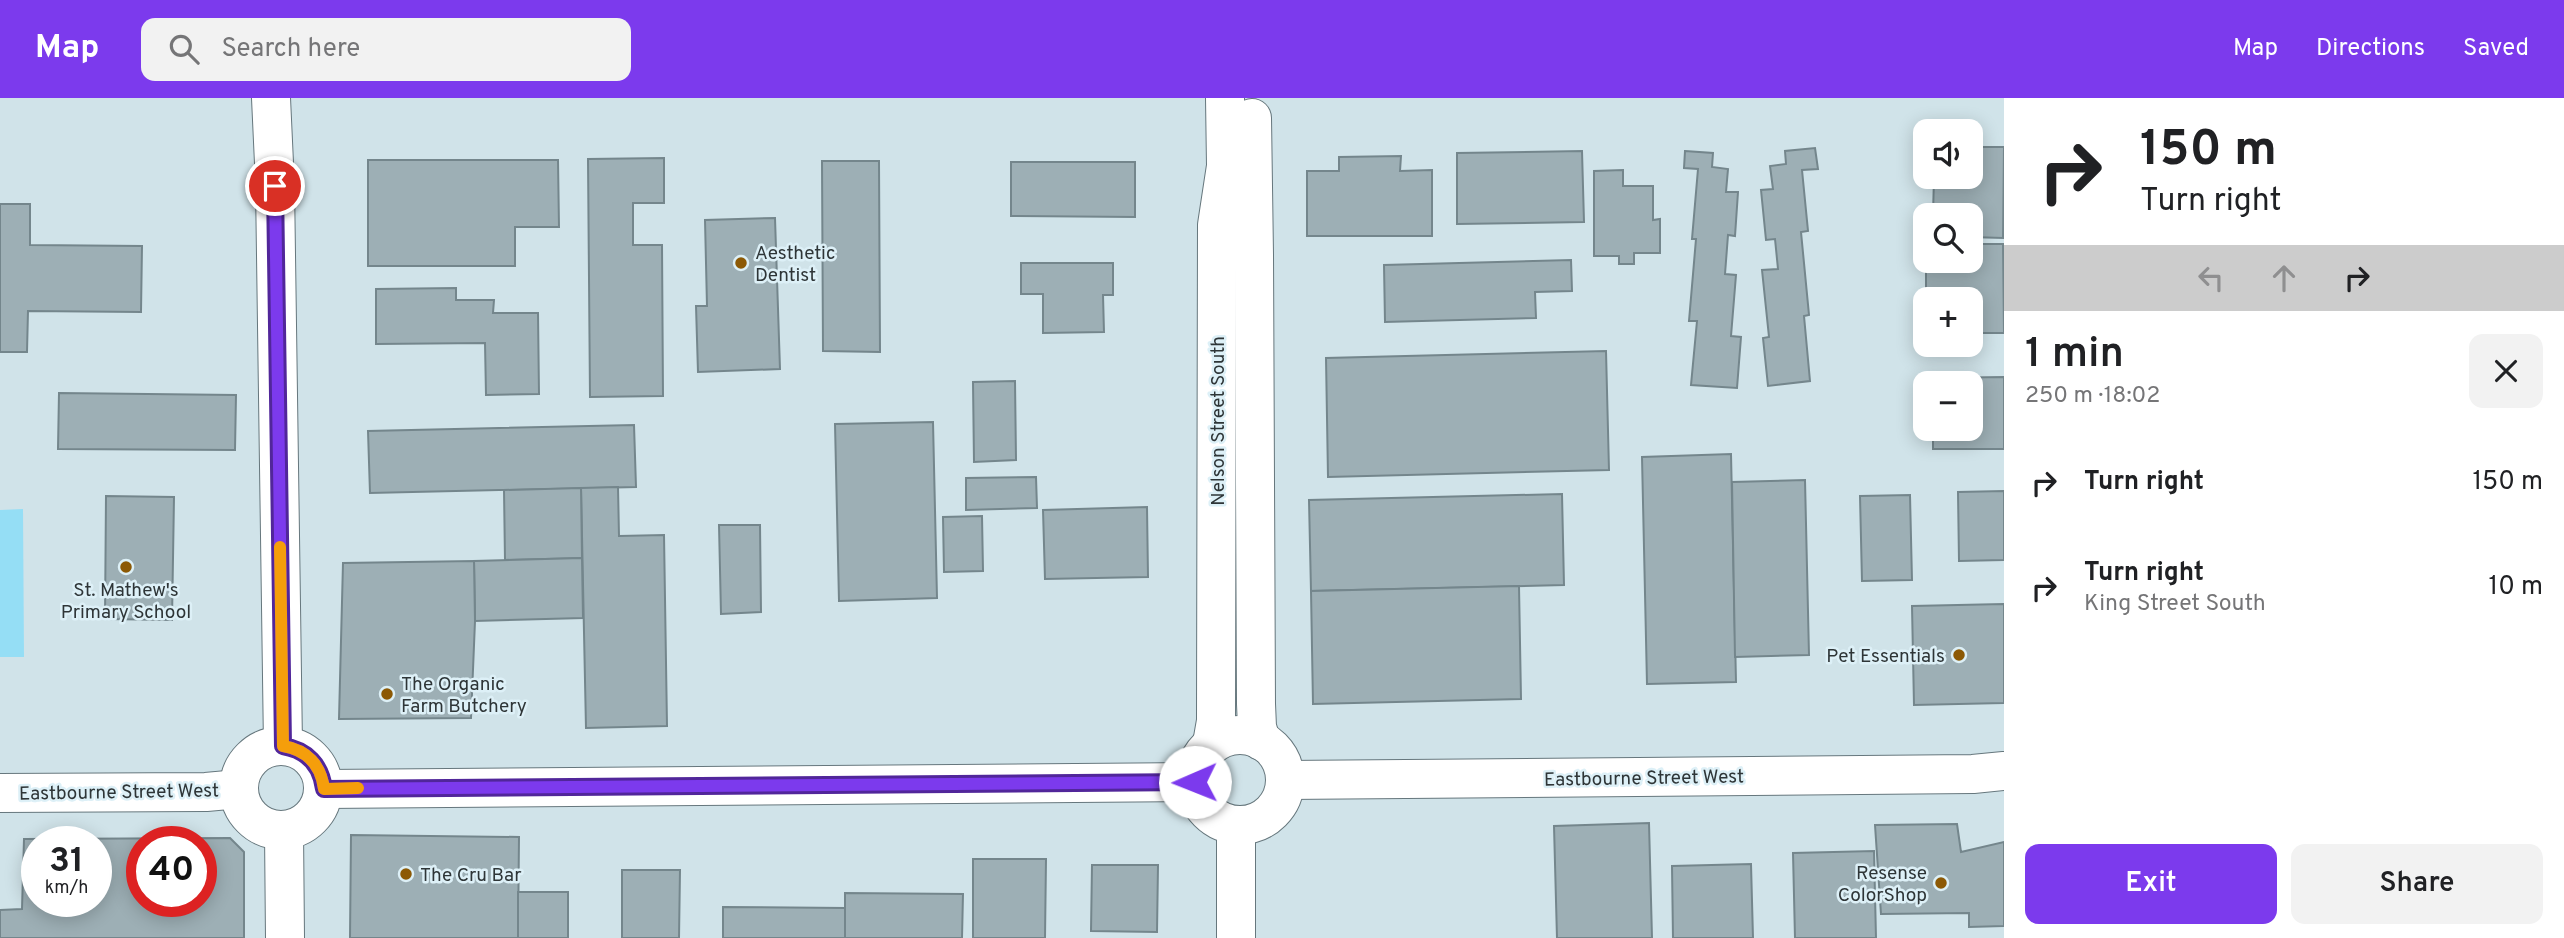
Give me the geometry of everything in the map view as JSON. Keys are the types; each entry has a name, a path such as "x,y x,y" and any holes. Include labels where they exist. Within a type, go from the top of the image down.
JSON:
{"street":[{"path":"271,98 275,186 283,746"},
{"name":"Nelson Street South","path":"1212,744 1216,705 1217,225 1226,166 1226,98"},
{"name":"Nelson Street South","path":"1251,98 1255,269 1256,704 1261,741"},
{"path":"1240,735 1261,741 1276,753 1283,766 1285,780 1282,795 1275,808 1251,824 1236,825 1223,822 1203,806 1195,782 1196,768 1212,744 1240,735"},
{"path":"283,746 294,748 312,759 323,778 324,789 322,799 312,817 304,824 284,831 271,830 248,815 241,802 239,789 244,767 252,758 260,751 283,746"},
{"name":"Eastbourne Street West","path":"1285,780 1973,774 2004,771"},
{"path":"324,789 1195,782"},
{"name":"Eastbourne Street West","path":"0,793 206,792 239,789"},
{"path":"1236,825 1236,938"},
{"path":"284,831 285,938"}],"shaded area":[{"path":"23,509 24,657 0,657 0,510"}],"building":[{"path":"1983,147 2004,147 2003,238 1983,237 1983,203 1933,203 1934,189 1983,189"},
{"path":"1815,148 1818,169 1802,170 1808,231 1801,232 1809,315 1804,316 1810,381 1768,386 1763,338 1769,337 1762,270 1778,269 1775,239 1766,240 1761,190 1773,189 1770,166 1786,164 1785,151"},
{"path":"1582,151 1584,222 1457,224 1457,153"},
{"path":"1685,151 1713,153 1712,167 1728,169 1726,192 1738,192 1735,236 1728,235 1725,274 1736,275 1731,336 1741,337 1737,388 1691,385 1697,321 1689,321 1696,239 1692,239 1698,169 1684,168"},
{"path":"1401,156 1400,171 1432,170 1432,236 1307,236 1307,171 1339,171 1339,157"},
{"path":"664,158 664,203 633,203 633,245 662,245 663,396 590,397 588,159"},
{"path":"368,160 558,160 559,227 515,227 515,266 368,266"},
{"path":"822,161 879,161 880,352 823,351"},
{"path":"1011,162 1135,162 1135,217 1011,216"},
{"path":"1623,170 1623,186 1653,186 1653,220 1660,219 1660,253 1634,253 1634,264 1619,264 1619,256 1594,256 1594,171"},
{"path":"0,204 30,204 30,245 142,246 141,312 28,311 27,352 0,352"},
{"name":"Aesthetic Dentist","path":"775,218 780,369 698,372 696,306 707,306 705,220"},
{"path":"1983,244 2003,244 2004,333 1983,333 1983,287 1926,287 1926,273 1983,273"},
{"path":"1571,260 1572,291 1535,292 1536,318 1385,322 1384,265"},
{"path":"1021,263 1113,263 1113,295 1103,295 1104,332 1043,333 1043,294 1021,294"},
{"path":"456,288 456,300 494,300 493,313 538,313 539,394 486,395 485,343 376,344 376,289"},
{"path":"1606,351 1609,470 1328,477 1326,358"},
{"path":"1983,377 2004,377 2004,449 1933,449 1933,441 1983,441"},
{"path":"1015,381 1016,460 974,462 973,382"},
{"path":"59,393 236,395 235,450 58,449"},
{"path":"933,422 937,598 839,601 835,424"},
{"path":"634,425 636,487 370,493 368,431"},
{"path":"1731,454 1736,682 1647,684 1642,457"},
{"path":"1036,477 1037,508 966,510 966,478"},
{"path":"1805,480 1809,655 1735,657 1732,482"},
{"path":"618,487 619,536 664,535 667,726 586,728 581,488"},
{"path":"581,488 582,558 505,560 504,490"},
{"path":"2004,491 2004,560 1959,561 1958,492"},
{"path":"1562,494 1564,585 1311,591 1309,500"},
{"path":"1910,495 1912,580 1862,581 1860,496"},
{"path":"106,496 174,497 172,620 105,619"},
{"path":"1147,507 1148,577 1045,579 1043,510"},
{"path":"982,516 983,571 944,572 943,517"},
{"path":"719,525 760,525 761,612 721,614"},
{"path":"582,558 583,618 475,621 474,561"},
{"path":"474,561 475,621 471,718 339,719 343,563"},
{"path":"1519,586 1521,699 1313,704 1311,591"},
{"name":"Pet Essentials","path":"2004,604 2004,703 1914,705 1912,606"},
{"path":"1649,823 1652,938 1557,938 1554,826"},
{"name":"Resense ColorShop","path":"1957,824 1961,852 2004,842 2004,926 1969,927 1969,913 1881,914 1875,825"},
{"path":"351,835 519,837 518,938 350,938"},
{"path":"217,838 230,838 244,852 244,938 0,938 0,910 21,909 21,917 112,917 112,839 126,839 126,917 217,917"},
{"path":"1874,851 1876,938 1795,938 1793,853"},
{"path":"973,859 1046,859 1045,938 973,938"},
{"path":"1751,864 1753,938 1673,938 1672,866"},
{"path":"1092,865 1158,865 1157,932 1091,931"},
{"path":"622,870 680,870 679,938 622,938"},
{"path":"518,892 568,892 568,938 518,938"},
{"path":"845,893 963,894 962,938 845,938"},
{"path":"723,907 845,908 845,938 723,938"}],"slow traffic":[{"path":"280,547 283,746 304,752 312,759 323,778 324,789 358,788"}],"place":[{"name":"Aesthetic Dentist","path":"741,263"},
{"name":"St. Mathew's Primary School","path":"126,567"},
{"name":"Pet Essentials","path":"1959,655"},
{"name":"The Organic Farm Butchery","path":"387,694"},
{"name":"The Cru Bar","path":"406,874"},
{"name":"Resense ColorShop","path":"1941,883"}],"route":[{"path":"275,186 283,746 304,752 312,759 323,778 324,789 1195,782"}]}
